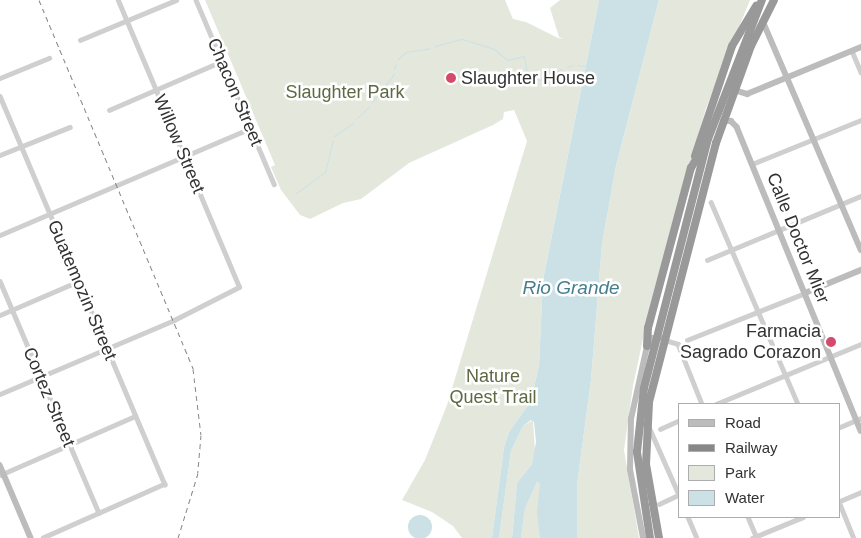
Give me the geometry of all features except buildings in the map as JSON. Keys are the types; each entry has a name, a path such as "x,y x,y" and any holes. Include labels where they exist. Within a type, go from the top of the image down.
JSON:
{"highway":[{"path":"650,538 637,452 642,401 656,337 708,139 740,50 761,0"},
{"path":"647,346 648,328 691,168 732,46 761,0"},
{"path":"659,538 646,464 647,422 665,340 723,121 763,21 774,0"},
{"path":"691,168 708,139"}],"street":[{"name":"Willow Street","path":"107,348 239,287 118,0"},
{"path":"80,40 176,0"},
{"name":"Chacon Street","path":"196,0 274,184"},
{"path":"763,21 861,250"},
{"path":"734,90 747,94 861,47"},
{"path":"852,51 861,72"},
{"path":"0,78 49,58"},
{"path":"109,110 222,61"},
{"name":"Guatemozin Street","path":"0,96 164,484 99,513"},
{"path":"752,164 861,120"},
{"name":"Calle Doctor Mier","path":"723,121 734,123 831,357 859,419 861,431"},
{"path":"0,155 70,127"},
{"path":"0,235 251,128"},
{"path":"707,260 861,196"},
{"path":"711,202 733,249 798,403"},
{"path":"687,340 861,270"},
{"name":"Cortez Street","path":"0,281 99,513"},
{"path":"0,315 78,281"},
{"path":"643,538 632,489 630,431 647,346 656,337 678,344 702,403"},
{"path":"718,403 861,344"},
{"path":"0,394 107,348"},
{"path":"2,474 136,416"},
{"path":"841,427 859,419"},
{"path":"660,429 678,421"},
{"path":"647,422 678,493"},
{"path":"0,464 2,474 32,538"},
{"path":"841,502 861,492"},
{"path":"659,504 678,495"},
{"path":"841,506 854,538"},
{"path":"42,538 99,513"},
{"path":"688,518 697,538"},
{"path":"748,518 755,537 800,518"}],"green space":[{"name":"Slaughter Park","path":"205,0 505,0 513,19 526,22 563,39 559,37 550,8 560,0 599,0 543,280 539,365 531,401 509,432 504,447 492,538 462,538 453,526 432,512 402,500 425,460 447,405 527,141 514,110 504,112 503,119 493,125 409,163 361,199 343,203 310,219 300,215 281,190 271,167 275,165"},
{"path":"659,0 750,0 706,108 651,301 633,386 624,450 639,538 577,538 577,485 591,380 602,244 616,166"},
{"path":"533,420 535,451 532,464 517,483 512,538 499,538 511,451 523,426"},
{"path":"537,482 540,484 540,538 521,538 525,509"}],"water":[{"name":"Rio Grande","path":"599,0 659,0 616,166 602,244 591,380 577,485 577,538 540,538 537,512 540,484 537,482 525,509 521,538 512,538 517,483 532,464 536,442 534,422 531,420 523,426 511,451 499,538 492,538 504,447 509,432 531,401 539,365 543,280"},
{"path":"420,515 429,518 432,527 429,536 420,539 411,536 408,527 411,518"}],"waterway":[{"path":"435,46 462,39 494,49 507,60 524,56 527,73 533,79 546,80 561,69"},
{"path":"398,59 406,52 430,48"},
{"path":"394,69 396,64"},
{"path":"567,67 573,65"},
{"path":"577,65 585,66"},
{"path":"372,102 394,74"},
{"path":"356,119 369,107"},
{"path":"334,136 353,123"},
{"path":"296,193 325,172 333,140"}],"railway":[{"path":"39,0 193,369 201,435 198,473 178,538"}],"place":[{"name":"Slaughter House","path":"451,78"},
{"name":"Farmacia Sagrado Corazon","path":"831,342"}],"park label":[{"name":"Nature Quest Trail","path":"493,387"}]}
